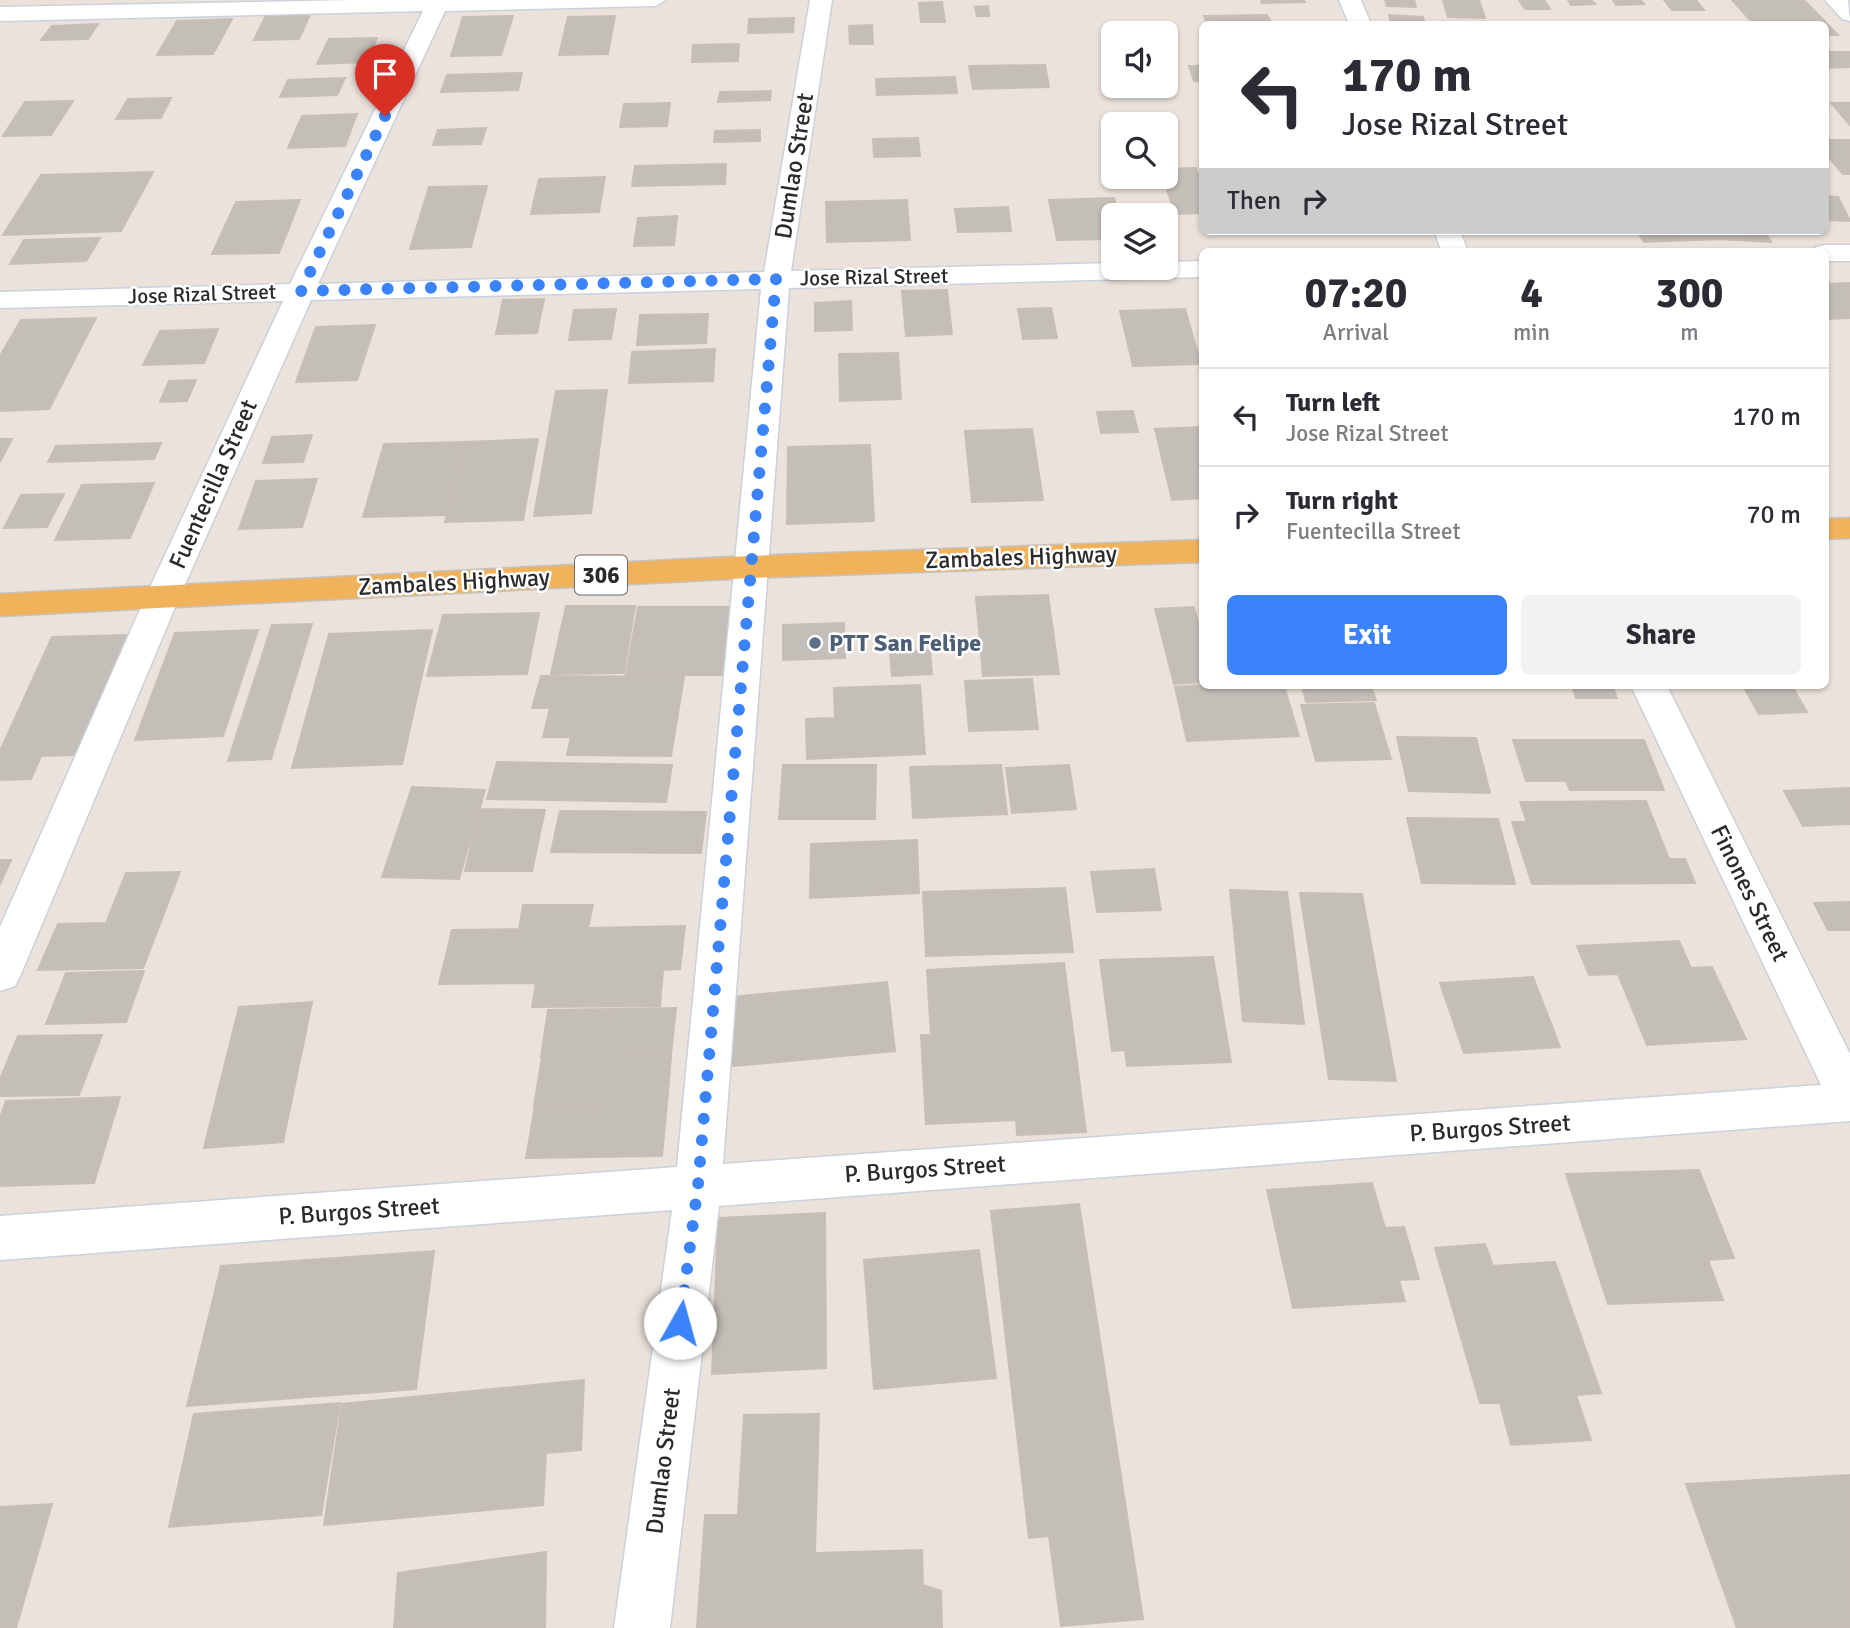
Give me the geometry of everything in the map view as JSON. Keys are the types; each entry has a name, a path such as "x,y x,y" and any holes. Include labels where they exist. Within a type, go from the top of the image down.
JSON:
{"main road":[{"path":"1829,529 1850,528"},
{"name":"Zambales Highway","path":"0,605 750,567 1199,551"}],"street":[{"path":"0,14 655,0"},
{"name":"Dumlao Street","path":"642,1628 698,1185 776,279 821,0"},
{"path":"1350,0 1359,21"},
{"path":"1836,0 1850,14"},
{"name":"Fuentecilla Street","path":"0,974 162,598 301,291 437,3"},
{"path":"1829,253 1850,253"},
{"name":"Jose Rizal Street","path":"0,300 1199,269"},
{"name":"Finones Street","path":"1650,689 1850,1101"},
{"name":"P. Burgos Street","path":"0,1238 1850,1101"}],"building":[{"path":"1261,0 1304,0 1305,2 1262,3"},
{"path":"1385,0 1414,0 1416,7 1387,6"},
{"path":"1443,0 1479,0 1485,18 1448,17"},
{"path":"1519,0 1544,0 1550,9 1525,9"},
{"path":"1568,0 1591,0 1595,4 1571,5"},
{"path":"1613,0 1640,0 1644,4 1616,5"},
{"path":"1664,0 1696,0 1704,10 1672,10"},
{"path":"1732,0 1804,0 1824,21 1751,21"},
{"path":"942,2 945,22 921,22 919,3"},
{"path":"988,6 989,16 977,16 975,7"},
{"path":"311,12 299,39 254,40 267,13"},
{"path":"1267,15 1270,21 1206,21 1204,16"},
{"path":"1389,15 1423,17 1424,21 1390,21"},
{"path":"513,16 501,55 451,56 463,17"},
{"path":"615,16 608,54 559,55 568,17"},
{"path":"794,18 793,32 748,33 749,19"},
{"path":"232,19 213,54 157,55 177,21"},
{"path":"98,24 88,39 41,40 52,26"},
{"path":"872,25 873,44 850,44 849,26"},
{"path":"1829,26 1838,35 1829,35"},
{"path":"377,38 367,62 317,64 329,39"},
{"path":"739,44 738,61 692,62 693,45"},
{"path":"1829,52 1850,52 1850,67 1829,68"},
{"path":"1045,65 1049,87 973,89 969,66"},
{"path":"1189,66 1199,66 1199,81 1194,81"},
{"path":"522,73 518,90 441,92 447,75"},
{"path":"955,77 957,93 877,95 876,79"},
{"path":"345,78 337,95 280,97 288,80"},
{"path":"771,91 770,100 718,102 720,92"},
{"path":"171,98 161,118 116,119 128,99"},
{"path":"73,101 51,135 3,136 25,102"},
{"path":"670,103 667,126 620,127 624,104"},
{"path":"1831,103 1850,103 1850,125"},
{"path":"357,114 345,146 288,148 302,116"},
{"path":"486,128 481,144 433,145 438,130"},
{"path":"760,130 760,141 714,142 715,131"},
{"path":"918,138 920,156 874,157 873,139"},
{"path":"1829,140 1850,140 1850,174 1843,174 1829,158"},
{"path":"726,164 725,184 632,186 635,166"},
{"path":"1196,168 1199,177 1199,213 1178,214 1178,203 1171,203 1167,189 1178,189 1178,169"},
{"path":"153,172 121,231 3,235 41,175"},
{"path":"605,177 599,212 531,214 539,179"},
{"path":"487,186 471,247 410,249 429,187"},
{"path":"1829,196 1838,197 1850,221 1829,220"},
{"path":"1114,198 1115,203 1101,203 1101,239 1057,240 1049,200"},
{"path":"300,200 279,253 212,254 236,202"},
{"path":"907,200 910,240 827,242 826,202"},
{"path":"1008,207 1011,231 958,232 955,209"},
{"path":"677,216 674,245 634,246 638,218"},
{"path":"1640,235 1715,235 1718,239 1644,242"},
{"path":"1716,235 1767,235 1771,242 1718,239"},
{"path":"100,238 86,261 10,264 24,240"},
{"path":"1850,283 1850,318 1829,319 1829,284"},
{"path":"947,290 952,334 906,336 902,291"},
{"path":"544,299 537,333 496,334 503,300"},
{"path":"851,301 852,330 815,331 815,303"},
{"path":"1051,308 1057,338 1023,339 1018,309"},
{"path":"616,309 611,339 569,340 574,310"},
{"path":"1185,309 1199,364 1133,366 1120,311"},
{"path":"708,314 706,343 637,345 640,315"},
{"path":"96,318 49,409 0,411 0,356 21,320"},
{"path":"375,325 357,380 296,382 316,327"},
{"path":"218,329 204,363 143,365 160,331"},
{"path":"715,349 713,381 629,383 632,352"},
{"path":"898,353 901,399 840,401 839,354"},
{"path":"196,380 187,401 160,402 169,381"},
{"path":"607,390 591,513 534,516 556,391"},
{"path":"1133,411 1138,432 1101,433 1097,412"},
{"path":"1199,427 1199,498 1172,500 1155,429"},
{"path":"1032,429 1043,500 972,502 965,431"},
{"path":"312,435 303,462 263,463 272,437"},
{"path":"0,439 12,439 0,462"},
{"path":"538,439 523,520 445,522 464,442"},
{"path":"464,442 447,515 363,517 384,444"},
{"path":"161,443 154,459 48,462 56,446"},
{"path":"870,445 874,521 787,524 788,447"},
{"path":"317,479 302,527 239,529 256,481"},
{"path":"154,483 130,538 55,540 82,485"},
{"path":"64,494 47,527 4,528 21,495"},
{"path":"1048,595 1059,674 983,676 976,597"},
{"path":"566,606 635,606 624,673 551,674"},
{"path":"638,607 732,607 722,675 626,675"},
{"path":"1194,607 1199,626 1199,682 1174,684 1155,609"},
{"path":"539,613 527,674 427,676 443,615"},
{"path":"844,623 845,658 783,660 783,625"},
{"path":"312,624 271,759 228,761 272,625"},
{"path":"258,630 223,736 135,740 175,633"},
{"path":"432,630 402,764 292,768 329,634"},
{"path":"126,635 76,755 41,756 31,779 0,780 0,751 52,637"},
{"path":"930,650 932,674 892,676 890,652"},
{"path":"541,676 684,677 671,756 567,755 571,737 543,737 550,708 532,708"},
{"path":"1032,679 1038,729 969,731 965,681"},
{"path":"920,685 925,754 807,759 806,719 835,718 834,688"},
{"path":"1199,685 1199,689 1285,689 1299,736 1187,741 1175,687"},
{"path":"1303,689 1372,689 1376,700 1306,702"},
{"path":"1573,689 1613,689 1617,698 1576,698"},
{"path":"1745,689 1794,689 1807,712 1759,714"},
{"path":"1374,703 1391,759 1316,761 1301,705"},
{"path":"1397,737 1476,738 1490,793 1409,791"},
{"path":"1513,740 1644,740 1664,790 1570,790 1566,781 1526,781"},
{"path":"497,762 672,765 666,802 487,799"},
{"path":"783,765 876,765 875,819 779,819"},
{"path":"1001,765 1007,814 913,818 910,767"},
{"path":"1069,765 1076,809 1012,813 1006,768"},
{"path":"412,787 485,790 459,879 382,877"},
{"path":"1850,788 1850,824 1803,826 1784,791"},
{"path":"1646,801 1669,859 1685,859 1695,883 1532,884 1512,822 1527,822 1520,802"},
{"path":"480,809 545,810 532,871 465,871"},
{"path":"560,811 706,812 701,853 551,852"},
{"path":"1407,818 1498,819 1515,884 1422,883"},
{"path":"917,840 919,893 810,898 811,844"},
{"path":"0,860 11,860 0,884"},
{"path":"1154,869 1161,910 1097,912 1091,872"},
{"path":"180,872 143,968 38,970 58,924 106,923 126,873"},
{"path":"1065,888 1073,952 926,956 923,892"},
{"path":"1230,890 1287,892 1304,1024 1243,1021"},
{"path":"1300,893 1362,894 1396,1081 1329,1079"},
{"path":"1850,902 1850,930 1828,930 1814,903"},
{"path":"523,905 593,905 588,928 685,926 680,969 663,970 660,1006 532,1007 536,983 439,984 452,930 519,929"},
{"path":"1679,941 1691,968 1712,967 1746,1039 1647,1045 1618,974 1589,975 1577,946"},
{"path":"1213,957 1231,1062 1127,1066 1125,1050 1112,1051 1100,960"},
{"path":"1064,963 1086,1132 1017,1135 1016,1120 926,1124 921,1035 931,1035 927,970"},
{"path":"144,971 126,1022 46,1024 66,973"},
{"path":"1533,977 1560,1047 1464,1053 1440,983"},
{"path":"887,982 895,1051 723,1067 721,998"},
{"path":"312,1002 283,1142 204,1148 239,1007"},
{"path":"676,1008 671,1054 541,1057 548,1010"},
{"path":"102,1035 79,1095 0,1096 0,1079 18,1036"},
{"path":"671,1056 667,1104 534,1106 542,1057"},
{"path":"120,1097 94,1183 0,1186 0,1118 6,1101"},
{"path":"667,1104 662,1156 526,1158 535,1106"},
{"path":"1699,1170 1734,1258 1708,1260 1723,1300 1608,1304 1566,1174"},
{"path":"1372,1183 1385,1228 1404,1227 1419,1279 1399,1280 1405,1301 1293,1308 1267,1190"},
{"path":"1079,1204 1143,1619 1061,1626 1049,1536 1029,1538 991,1211"},
{"path":"825,1213 826,1368 712,1374 718,1218"},
{"path":"1485,1244 1493,1266 1555,1262 1601,1393 1576,1395 1591,1440 1511,1445 1500,1403 1480,1403 1435,1248"},
{"path":"979,1250 996,1378 874,1389 864,1260"},
{"path":"434,1251 416,1389 187,1406 221,1266"},
{"path":"584,1380 581,1450 546,1453 543,1505 324,1525 342,1404"},
{"path":"340,1403 321,1515 169,1527 194,1414"},
{"path":"819,1414 815,1553 922,1550 923,1585 941,1591 942,1628 697,1628 705,1515 738,1515 744,1415"},
{"path":"1850,1475 1850,1628 1737,1628 1686,1484"},
{"path":"52,1504 16,1628 0,1628 0,1507"},
{"path":"546,1552 545,1628 394,1628 398,1573"}],"place":[{"name":"PTT San Felipe","path":"815,643"}],"route":[{"path":"385,116 301,291 776,279 698,1185 680,1323"}]}
